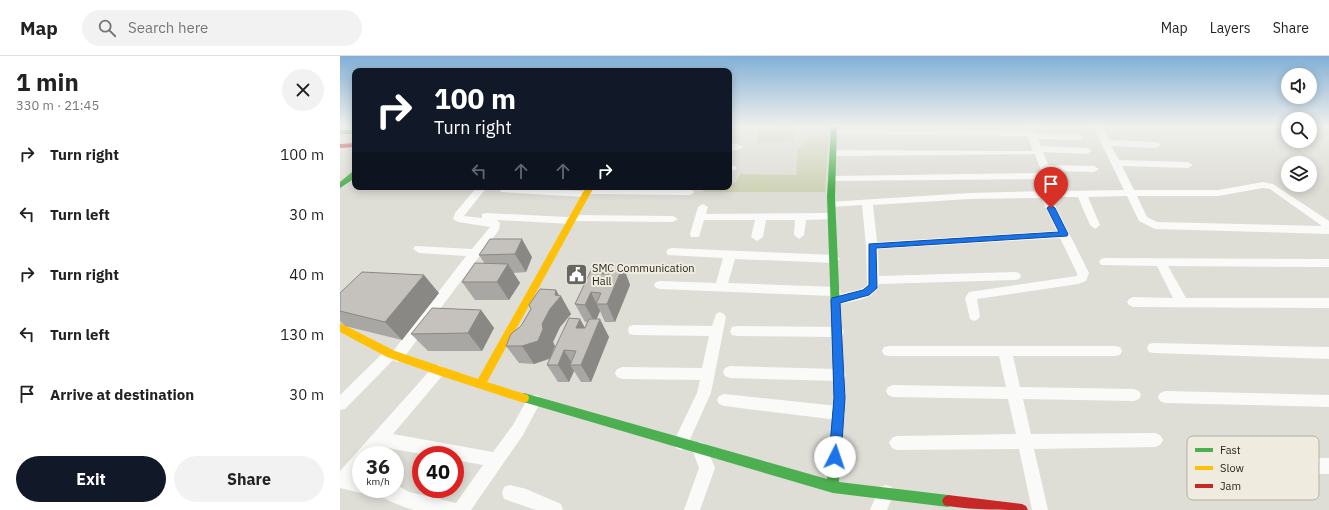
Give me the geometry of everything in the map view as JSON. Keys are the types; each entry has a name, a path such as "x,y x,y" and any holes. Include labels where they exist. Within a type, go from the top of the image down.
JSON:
{"street":[{"path":"833,487 839,375 832,216 834,147"},
{"path":"834,153 886,147"},
{"path":"981,147 1034,151 1087,151"},
{"path":"974,316 971,298 976,294 1078,280 1082,278 1083,273 1064,234 1050,194 1047,172 1033,147"},
{"path":"1108,147 1143,219 1155,225 1329,230"},
{"path":"1116,163 1188,165"},
{"path":"832,179 1047,172 1094,169"},
{"path":"340,186 352,176"},
{"path":"832,204 970,196 1082,193 1218,193 1263,185 1268,186 1329,226"},
{"path":"340,404 394,355 448,289 495,227 495,223 462,220 458,217 480,190"},
{"path":"505,190 690,192"},
{"path":"481,383 588,191"},
{"path":"1082,193 1095,225"},
{"path":"660,285 721,287 835,296 866,293 873,286 872,246 867,202"},
{"path":"695,234 702,212 761,217 832,216"},
{"path":"484,216 571,220 673,219"},
{"path":"799,235 801,216"},
{"path":"757,237 761,217"},
{"path":"872,246 1064,234"},
{"path":"419,250 476,253"},
{"path":"672,252 834,259"},
{"path":"721,287 730,255"},
{"path":"1105,262 1329,263"},
{"path":"1160,262 1182,302"},
{"path":"873,280 1015,276"},
{"path":"433,288 448,289"},
{"path":"1132,302 1329,303"},
{"path":"681,443 702,398 720,317"},
{"path":"340,327 394,355 438,371 833,487 886,493 950,506 1022,510"},
{"path":"634,330 717,332"},
{"path":"737,331 837,332"},
{"path":"1154,348 1329,353"},
{"path":"889,351 1115,352"},
{"path":"1004,351 1040,510"},
{"path":"373,446 438,371"},
{"path":"730,372 839,375"},
{"path":"622,373 708,374"},
{"path":"893,391 1134,395"},
{"path":"1165,397 1329,401"},
{"path":"461,510 495,460 518,430 529,412 534,400"},
{"path":"724,400 838,413"},
{"path":"379,439 495,460"},
{"path":"898,443 1155,440"},
{"path":"692,510 707,468 700,449"},
{"path":"352,469 342,481 352,483"},
{"path":"510,493 526,497 554,510"},
{"path":"878,510 886,493"},
{"path":"403,498 453,510"}],"green space":[{"path":"800,147 828,147 825,192 703,192 704,190 732,190 732,183 735,183 741,174 796,175 798,149"}],"building":[{"path":"490,239 522,239 515,254 479,255"},
{"path":"475,263 508,264 497,282 462,282"},
{"path":"593,266 604,266 601,274 609,274 612,266 623,266 607,304 596,304 601,293 591,292 585,305 575,304"},
{"path":"362,272 424,275 385,322 340,311 340,293"},
{"path":"540,289 556,290 555,295 561,296 550,309 542,324 543,329 538,341 522,346 506,346 511,334 521,326 531,309 529,305"},
{"path":"432,308 481,310 468,333 411,334"},
{"path":"569,318 580,319 576,328 585,328 589,319 600,319 581,365 570,365 576,351 564,350 558,365 547,365"}],"traffic: fast":[{"path":"833,147 831,197 839,398 833,487"},
{"path":"340,186 352,176"},
{"path":"524,398 833,487 948,501"}],"traffic: slow":[{"path":"481,383 588,190"},
{"path":"340,327 391,354 438,371 524,398"}],"traffic: jam":[{"path":"948,501 1022,510"}],"place":[{"name":"SMC Communication Hall","path":"577,274"}],"route":[{"path":"835,457 840,398 836,300 866,293 873,286 872,246 1064,234 1051,208"}]}
